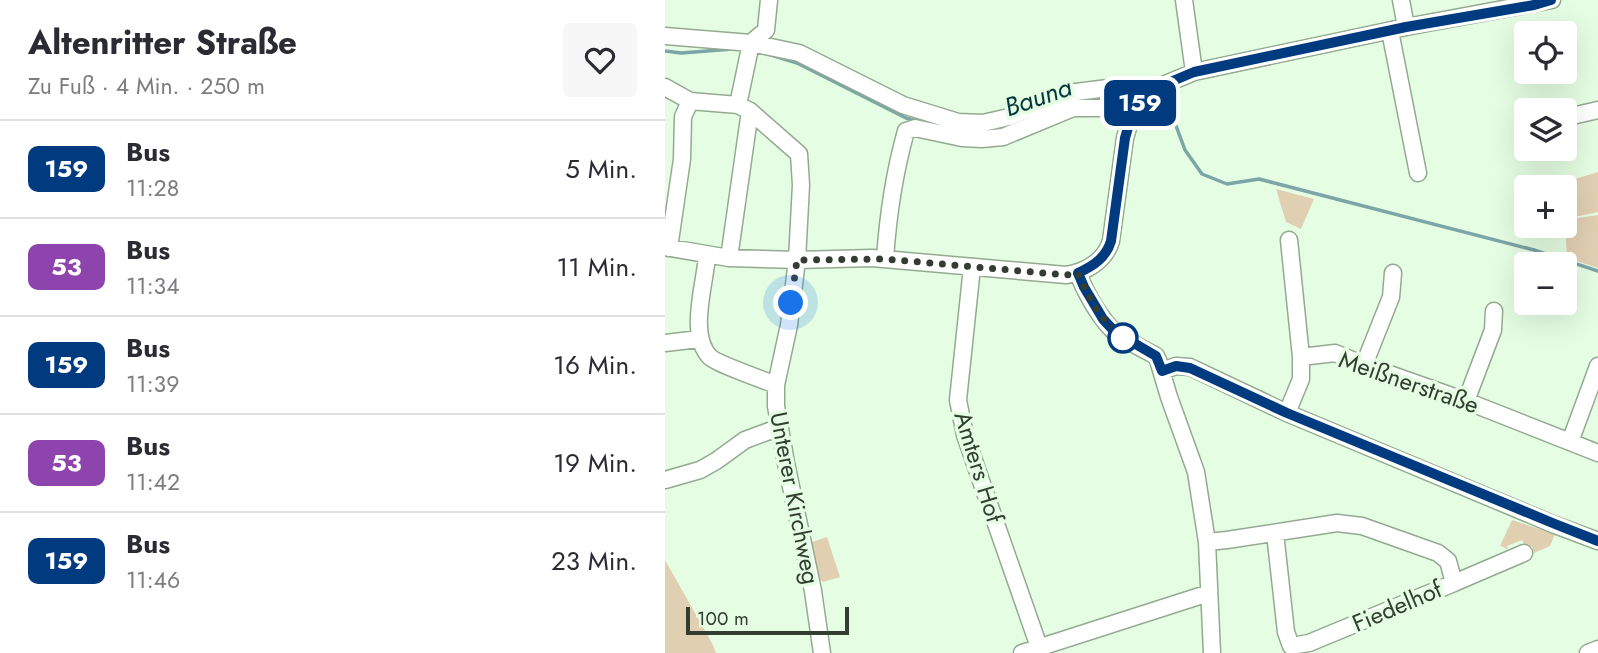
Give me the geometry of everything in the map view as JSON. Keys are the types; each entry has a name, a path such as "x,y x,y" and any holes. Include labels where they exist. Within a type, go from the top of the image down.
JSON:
{"street":[{"path":"729,258 748,59 751,43 766,30 769,0"},
{"path":"1184,0 1194,72"},
{"path":"1401,0 1406,27"},
{"path":"665,36 751,43 799,53 903,105 958,122 983,123 1009,117 1067,93 1108,89 1149,91 1194,72 1406,27 1552,0"},
{"path":"1389,31 1418,173"},
{"path":"665,87 690,101 744,108"},
{"path":"690,101 683,117 682,159 667,248 729,258 885,259 1066,275 1078,273 1100,259 1108,250 1125,138 1132,114 1149,91"},
{"name":"Unterer Kirchweg","path":"744,108 799,155 801,186 797,260 789,325 776,384 776,406 813,591 822,653"},
{"path":"885,259 888,216 906,131 915,128 962,138 982,139 1003,137 1073,108 1113,108 1132,114"},
{"path":"1577,115 1598,110"},
{"path":"1289,240 1301,357"},
{"path":"707,256 699,306 699,339 710,358 776,384"},
{"name":"Amters Hof","path":"972,267 958,400 965,435 1039,647"},
{"path":"1078,273 1103,319 1115,332 1159,363 1190,368 1287,413 1598,541"},
{"path":"1364,365 1391,297 1393,273"},
{"path":"1466,401 1493,330 1494,311"},
{"path":"665,343 699,339"},
{"name":"Meißnerstraße","path":"1287,413 1301,379 1301,357 1335,353 1598,453"},
{"path":"1159,363 1196,472 1207,541 1212,653"},
{"path":"1570,442 1598,366"},
{"path":"665,480 700,470 752,436 780,427"},
{"name":"Fiedelhof","path":"1207,541 1336,523 1362,526 1438,553 1448,561 1454,583"},
{"name":"Fiedelhof","path":"1275,533 1286,632 1291,646 1309,643 1524,553"},
{"path":"1022,653 1209,593"},
{"path":"1588,653 1598,649"}],"shaded area":[{"path":"1598,172 1598,212 1577,216 1577,178"},
{"path":"1276,189 1314,199 1301,229 1286,222"},
{"path":"1598,215 1598,268 1577,261 1577,252 1567,252 1566,238 1577,238 1577,218"},
{"path":"1512,520 1555,534 1550,546 1534,553 1532,546 1526,548 1522,540 1507,546 1508,549 1500,546"},
{"path":"827,537 840,577 823,582 814,569 809,543"},
{"path":"665,560 712,643 716,653 665,653"}],"waterway":[{"name":"Bauna","path":"665,51 681,53 733,49"},
{"name":"Bauna","path":"768,54 797,63 906,118 920,122"},
{"name":"Bauna","path":"1088,100 1121,99 1133,102"},
{"name":"Bauna","path":"1144,105 1155,108 1175,123 1185,150 1202,174 1227,184 1259,179 1534,250 1598,271"}],"bus line":[{"name":"159","path":"1551,0 1406,27 1194,72 1149,91 1132,114 1125,138 1108,250 1097,262 1078,273 1103,319 1115,332 1156,356 1162,371 1176,366 1190,368 1287,413 1598,541"}],"route":[{"path":"791,303 797,260 872,258 1066,275 1078,273 1103,319 1125,339 1123,338"}]}
